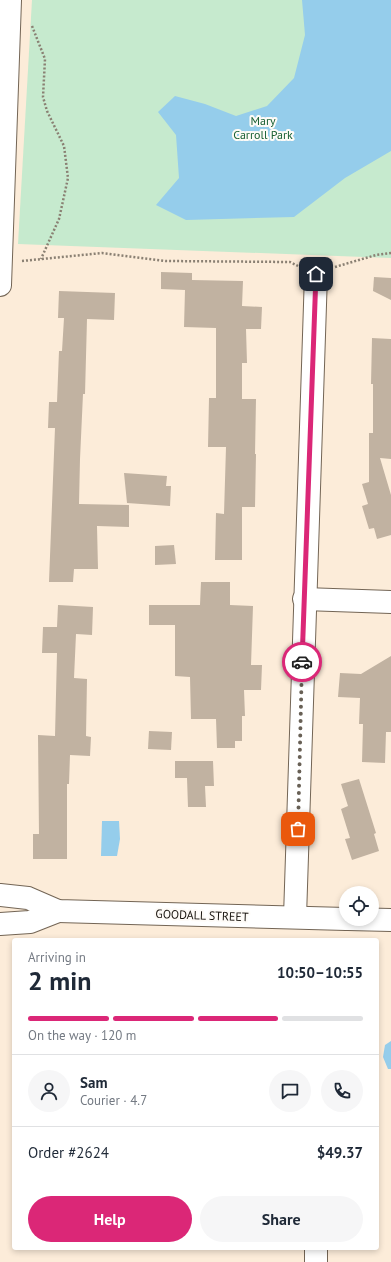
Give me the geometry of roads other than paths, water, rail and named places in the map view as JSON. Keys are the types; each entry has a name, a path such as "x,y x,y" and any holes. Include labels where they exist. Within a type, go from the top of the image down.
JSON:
{"street":[{"path":"0,285 10,0"},
{"path":"295,917 304,599 316,274"},
{"path":"304,599 391,602"},
{"name":"GOODALL STREET","path":"0,895 28,898 58,911 339,919"},
{"name":"GOODALL STREET","path":"0,924 30,922 58,911"},
{"name":"GOODALL STREET","path":"379,920 391,920"},
{"path":"316,1250 316,1262"}],"water":[{"path":"302,0 391,0 391,151 345,178 294,217 186,220 156,205 179,178 176,135 158,112 175,96 205,104 236,116 267,106 294,78 305,35"},
{"path":"102,821 119,821 120,839 117,856 101,856"},
{"path":"391,1041 391,1069 388,1069 383,1057 385,1045"}],"park label":[{"name":"Mary Carroll Park","path":"263,127"}]}
